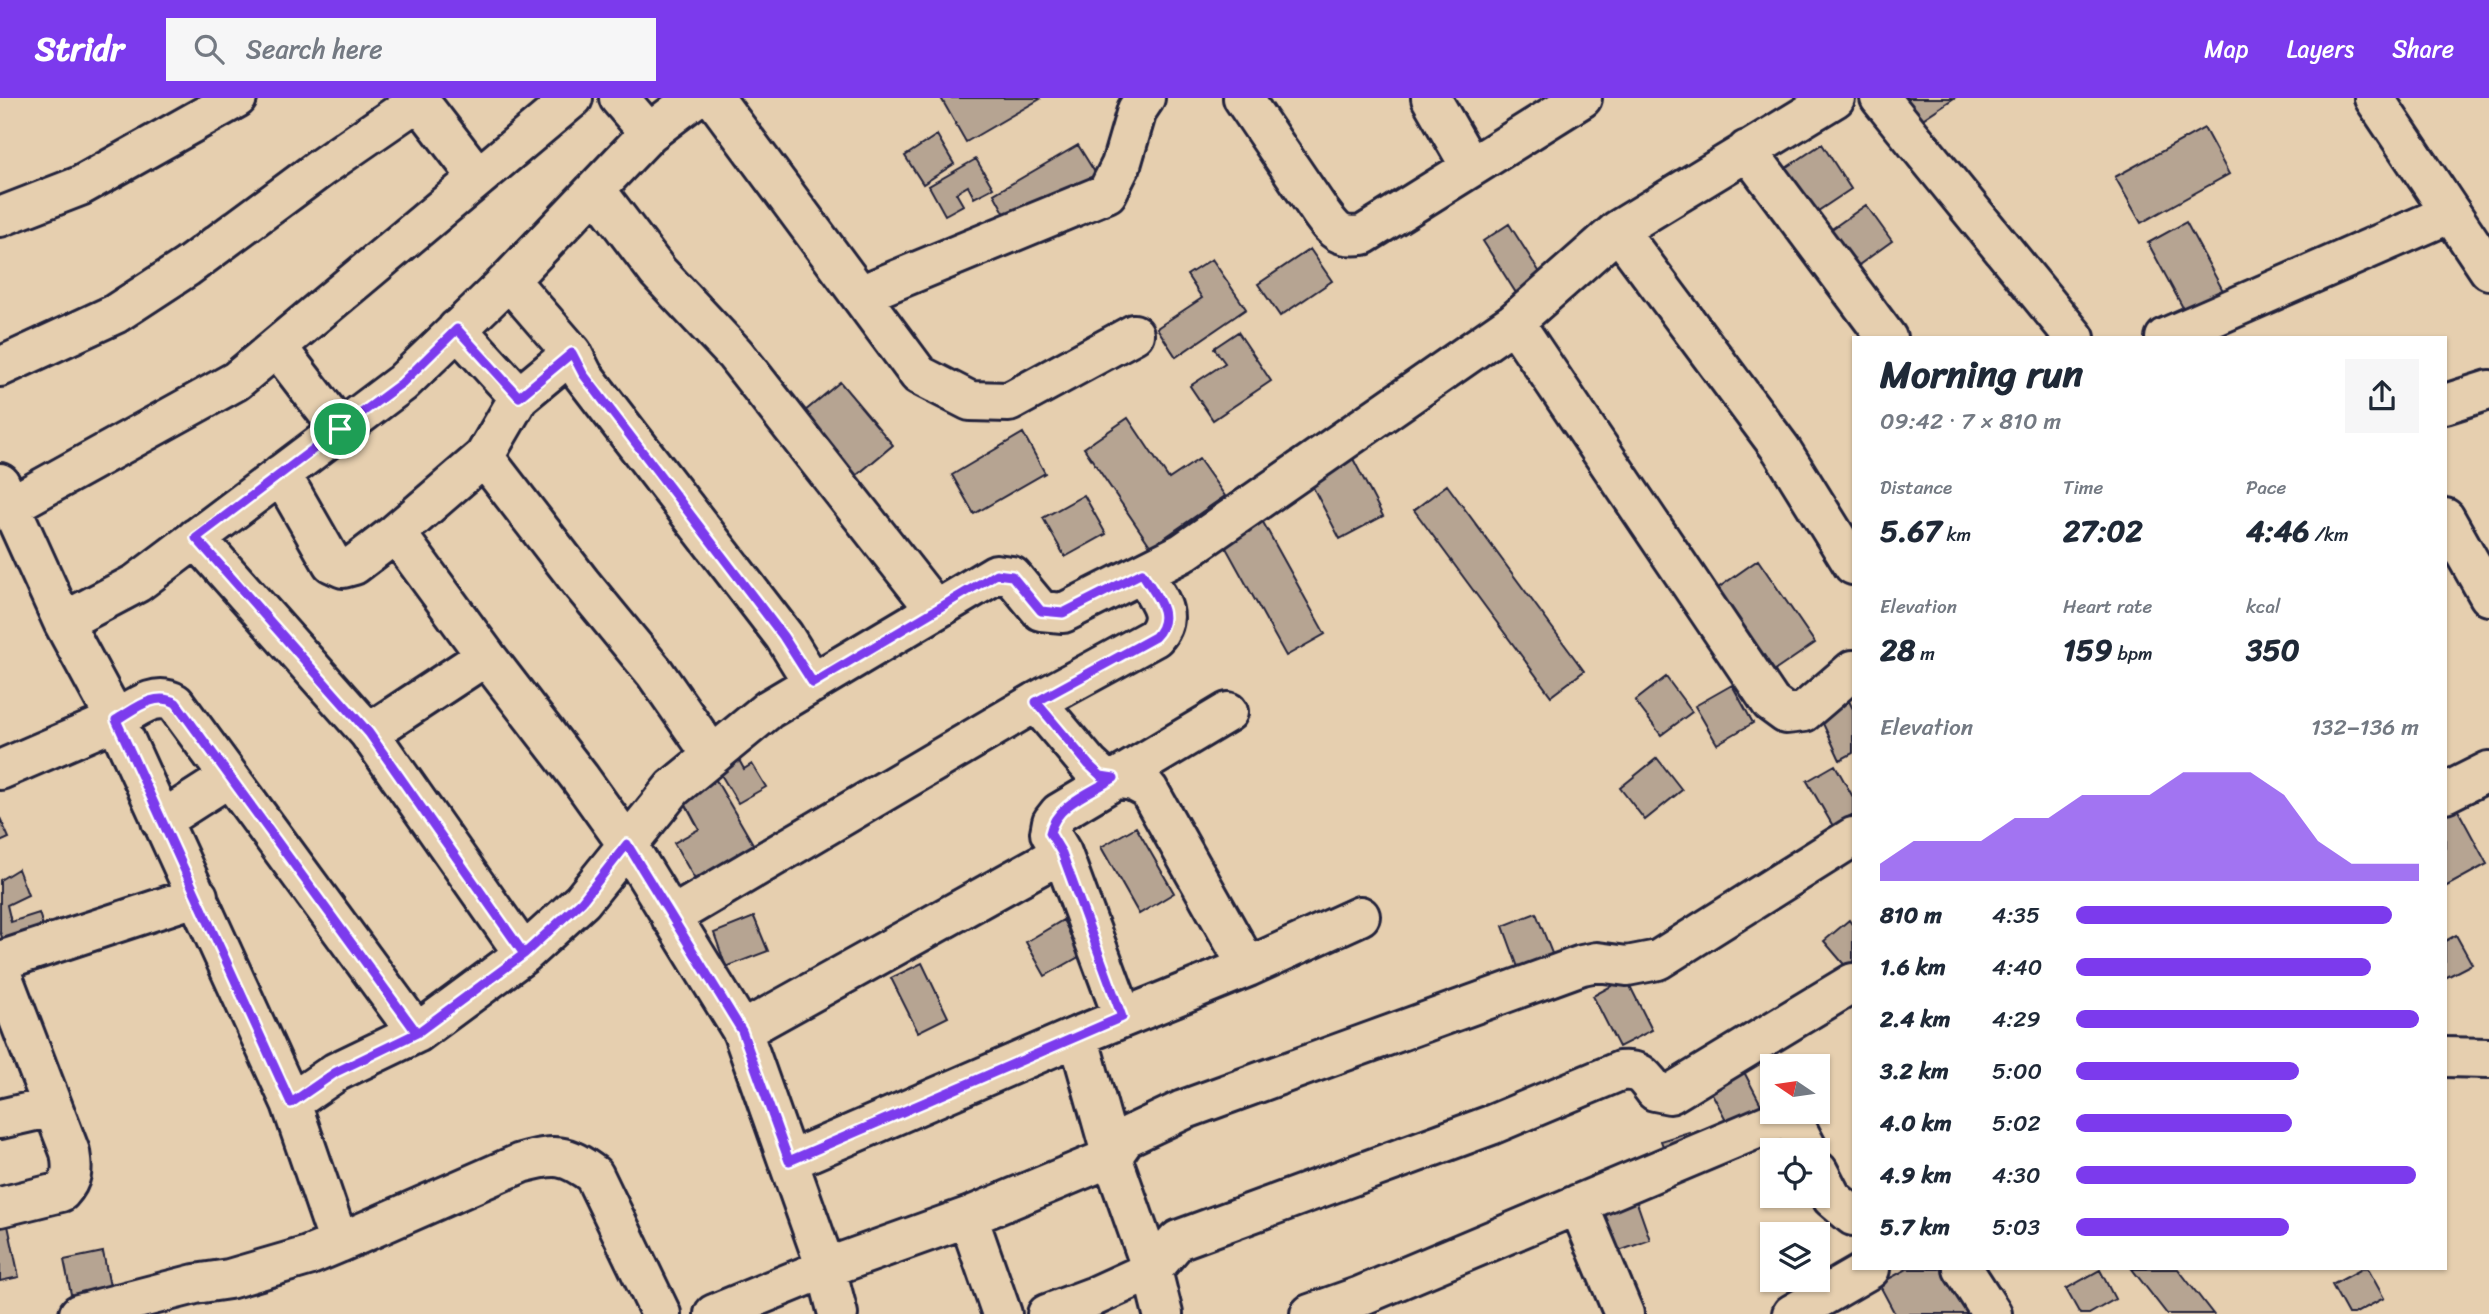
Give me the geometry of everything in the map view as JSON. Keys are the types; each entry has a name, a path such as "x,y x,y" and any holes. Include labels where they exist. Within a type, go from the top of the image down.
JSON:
{"street":[{"path":"0,217 80,186 237,98"},
{"path":"339,1243 291,1103 116,720 63,622 5,495 236,381 573,98"},
{"path":"619,98 649,133"},
{"path":"63,622 137,583 402,383 509,280 649,133 695,98"},
{"path":"714,98 919,375 970,401 1009,402 1134,334"},
{"path":"860,295 1107,193 1121,165 1137,110 1145,98"},
{"path":"1242,98 1327,222 1334,230 1347,237 1363,235 1582,98"},
{"path":"1431,98 1470,166"},
{"path":"291,1103 336,1072 417,1033 524,954 582,901 673,788 769,709 996,574 1012,576 1041,611 1063,613 1182,553 1514,322 1618,230 1835,98"},
{"path":"1880,98 2073,336"},
{"path":"2374,98 2489,270"},
{"path":"0,367 116,314 187,267 418,99 477,176"},
{"path":"1747,150 1886,336"},
{"path":"596,190 658,272 736,354 935,609"},
{"path":"2170,336 2451,213"},
{"path":"1618,230 1781,449 1852,563"},
{"path":"509,280 572,353 583,374 783,636 813,683"},
{"path":"1514,322 1772,703 1786,714 1804,712 1852,671"},
{"path":"457,329 519,397"},
{"path":"276,347 340,429"},
{"path":"281,474 332,563 343,568 354,565 396,533 484,457 519,397 572,353"},
{"path":"2447,403 2489,390"},
{"path":"484,457 581,583 655,673 712,755"},
{"path":"2447,522 2489,596"},
{"path":"396,533 627,844 742,1031 826,1268 838,1314"},
{"path":"196,538 369,733 524,954"},
{"path":"671,917 1036,702 1155,637 1164,628 1166,613 1142,573"},
{"path":"369,733 486,656"},
{"path":"0,770 116,720 155,698 167,698 176,703 228,778 417,1033"},
{"path":"1036,702 1101,776 1133,781 1148,789 1248,967"},
{"path":"1122,1017 1062,853 1050,833 1052,822 1059,813 1114,778 1228,712"},
{"path":"161,821 228,778"},
{"path":"714,1314 1112,1157 1126,1137 1183,1110 1582,965 1597,961 1627,966 1658,960 1852,838"},
{"path":"742,1031 1062,853"},
{"path":"0,961 198,896"},
{"path":"789,1161 1122,1017 1248,967 1360,916"},
{"path":"0,970 70,1152 73,1169 68,1184 61,1192 0,1207"},
{"path":"1047,1314 1152,1270 1178,1240 1491,1125 1620,1071 1633,1070 1644,1077 1655,1091 1670,1094 1852,984"},
{"path":"1078,1036 1112,1157 1152,1270 1163,1314"},
{"path":"2447,1057 2489,1058"},
{"path":"0,1119 52,1107"},
{"path":"1310,1314 1361,1306 1578,1204 1778,1120 1788,1119 1795,1125 1802,1138"},
{"path":"79,1314 195,1283 229,1279 308,1256 521,1163 549,1156 576,1161 594,1175 661,1314"},
{"path":"1830,1194 1852,1215"},
{"path":"1578,1204 1624,1314"},
{"path":"968,1216 1002,1314"},
{"path":"1792,1314 1868,1270"},
{"path":"1964,1270 1992,1314"}],"building":[{"path":"941,98 1039,98 1040,99 966,142"},
{"path":"1903,98 1954,98 1918,122"},
{"path":"2204,128 2229,174 2141,223 2115,177"},
{"path":"937,135 954,164 923,184 905,156"},
{"path":"1822,144 1851,189 1809,217 1780,172"},
{"path":"1078,145 1099,179 1013,229 994,194"},
{"path":"976,159 993,188 974,198 968,186 956,193 963,205 945,215 929,186"},
{"path":"1866,205 1892,241 1845,275 1819,238"},
{"path":"2186,222 2227,298 2189,319 2148,243"},
{"path":"1509,224 1544,279 1518,296 1483,241"},
{"path":"1310,249 1332,281 1280,316 1258,284"},
{"path":"1212,259 1246,309 1176,357 1157,328 1202,298 1187,275"},
{"path":"1238,332 1271,381 1213,420 1190,386 1225,363 1214,348"},
{"path":"840,382 893,445 851,480 798,417"},
{"path":"1128,418 1169,479 1199,459 1225,496 1151,547 1084,448"},
{"path":"1023,433 1045,473 974,514 952,475"},
{"path":"1350,453 1383,516 1340,539 1307,476"},
{"path":"1447,485 1584,671 1551,696 1414,510"},
{"path":"1084,495 1106,534 1065,557 1043,518"},
{"path":"1259,515 1325,634 1286,656 1220,537"},
{"path":"1758,560 1815,643 1764,678 1708,595"},
{"path":"1666,677 1692,712 1661,735 1635,701"},
{"path":"1732,685 1753,723 1717,744 1695,706"},
{"path":"1849,701 1852,707 1852,754 1840,760 1819,715"},
{"path":"734,751 744,769 752,764 766,787 738,803 714,763"},
{"path":"1657,758 1682,790 1645,820 1620,788"},
{"path":"1835,765 1852,795 1852,815 1833,826 1807,781"},
{"path":"713,775 760,856 701,890 674,843 699,829 680,794"},
{"path":"2454,803 2487,864 2447,886 2447,808"},
{"path":"0,818 9,838 0,842"},
{"path":"1136,827 1174,893 1139,914 1101,847"},
{"path":"18,869 28,895 7,905 11,922 39,913 48,941 7,950 0,932 0,880"},
{"path":"1536,913 1553,956 1519,970 1503,926"},
{"path":"754,917 768,951 726,967 714,933"},
{"path":"1063,920 1082,955 1045,976 1026,942"},
{"path":"1849,920 1852,924 1852,974 1824,941"},
{"path":"2456,935 2472,964 2447,977 2447,940"},
{"path":"922,963 948,1017 918,1032 891,978"},
{"path":"1626,978 1652,1030 1619,1047 1593,996"},
{"path":"1742,1068 1760,1103 1760,1122 1734,1135 1708,1086"},
{"path":"1689,1132 1696,1152 1669,1162 1661,1141"},
{"path":"1635,1197 1650,1240 1608,1255 1593,1213"},
{"path":"6,1216 19,1277 0,1281 0,1218"},
{"path":"103,1252 112,1296 73,1304 64,1260"},
{"path":"1905,1270 1945,1270 1969,1314 1895,1314 1879,1284"},
{"path":"2100,1270 2115,1299 2089,1314 2080,1314 2066,1289"},
{"path":"2133,1270 2179,1270 2213,1314 2167,1314"},
{"path":"2360,1270 2369,1270 2384,1298 2354,1314 2348,1314 2332,1285"}],"route":[{"path":"340,429 196,538 369,733 524,954 417,1033 228,778 176,703 167,698 155,698 116,720 291,1103 336,1072 417,1033 438,1018 524,954 582,901 627,844 742,1031 789,1161 1122,1017 1062,853 1050,833 1052,822 1059,813 1114,778 1101,776 1089,765 1036,702 1155,637 1164,628 1166,613 1142,573 1063,613 1041,611 1012,576 996,574 813,683 783,636 583,374 572,353 519,397 457,329 402,383 340,429"}]}
